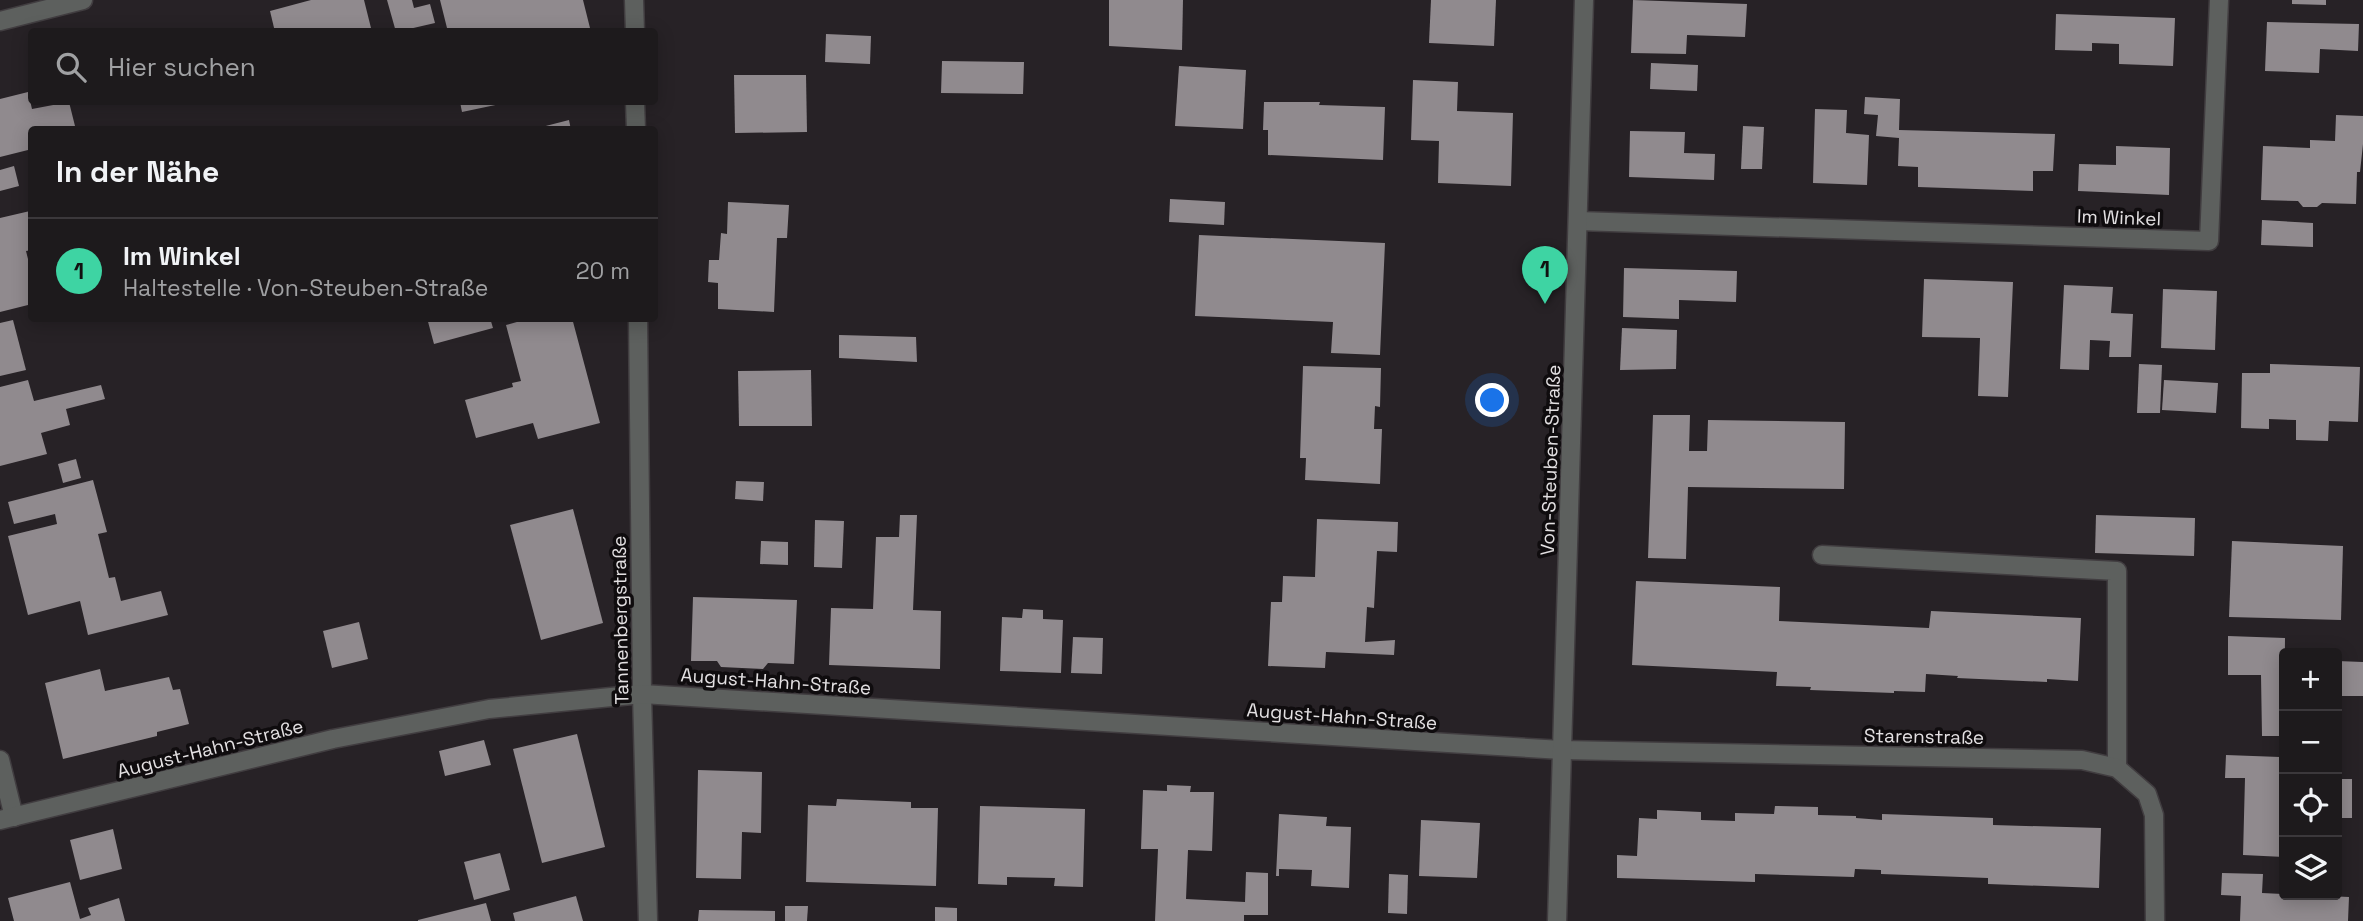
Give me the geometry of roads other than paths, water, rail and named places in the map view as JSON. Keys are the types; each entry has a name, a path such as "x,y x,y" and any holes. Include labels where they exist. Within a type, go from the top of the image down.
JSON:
{"street":[{"path":"0,21 83,0"},
{"path":"634,0 635,28"},
{"name":"Von-Steuben-Straße","path":"1557,921 1584,0"},
{"name":"Im Winkel","path":"1578,221 2209,241 2219,0"},
{"path":"635,105 636,126"},
{"name":"Tannenbergstraße","path":"638,322 642,694 648,921"},
{"path":"1822,555 2118,570 2117,768"},
{"name":"August-Hahn-Straße","path":"7,819 333,739 489,709 642,694 1562,750"},
{"name":"Starenstraße","path":"1562,750 2082,760 2117,768 2147,794 2154,815 2155,921"},
{"path":"0,760 7,819"}],"place":[{"name":"Im Winkel","path":"1545,304"}]}
